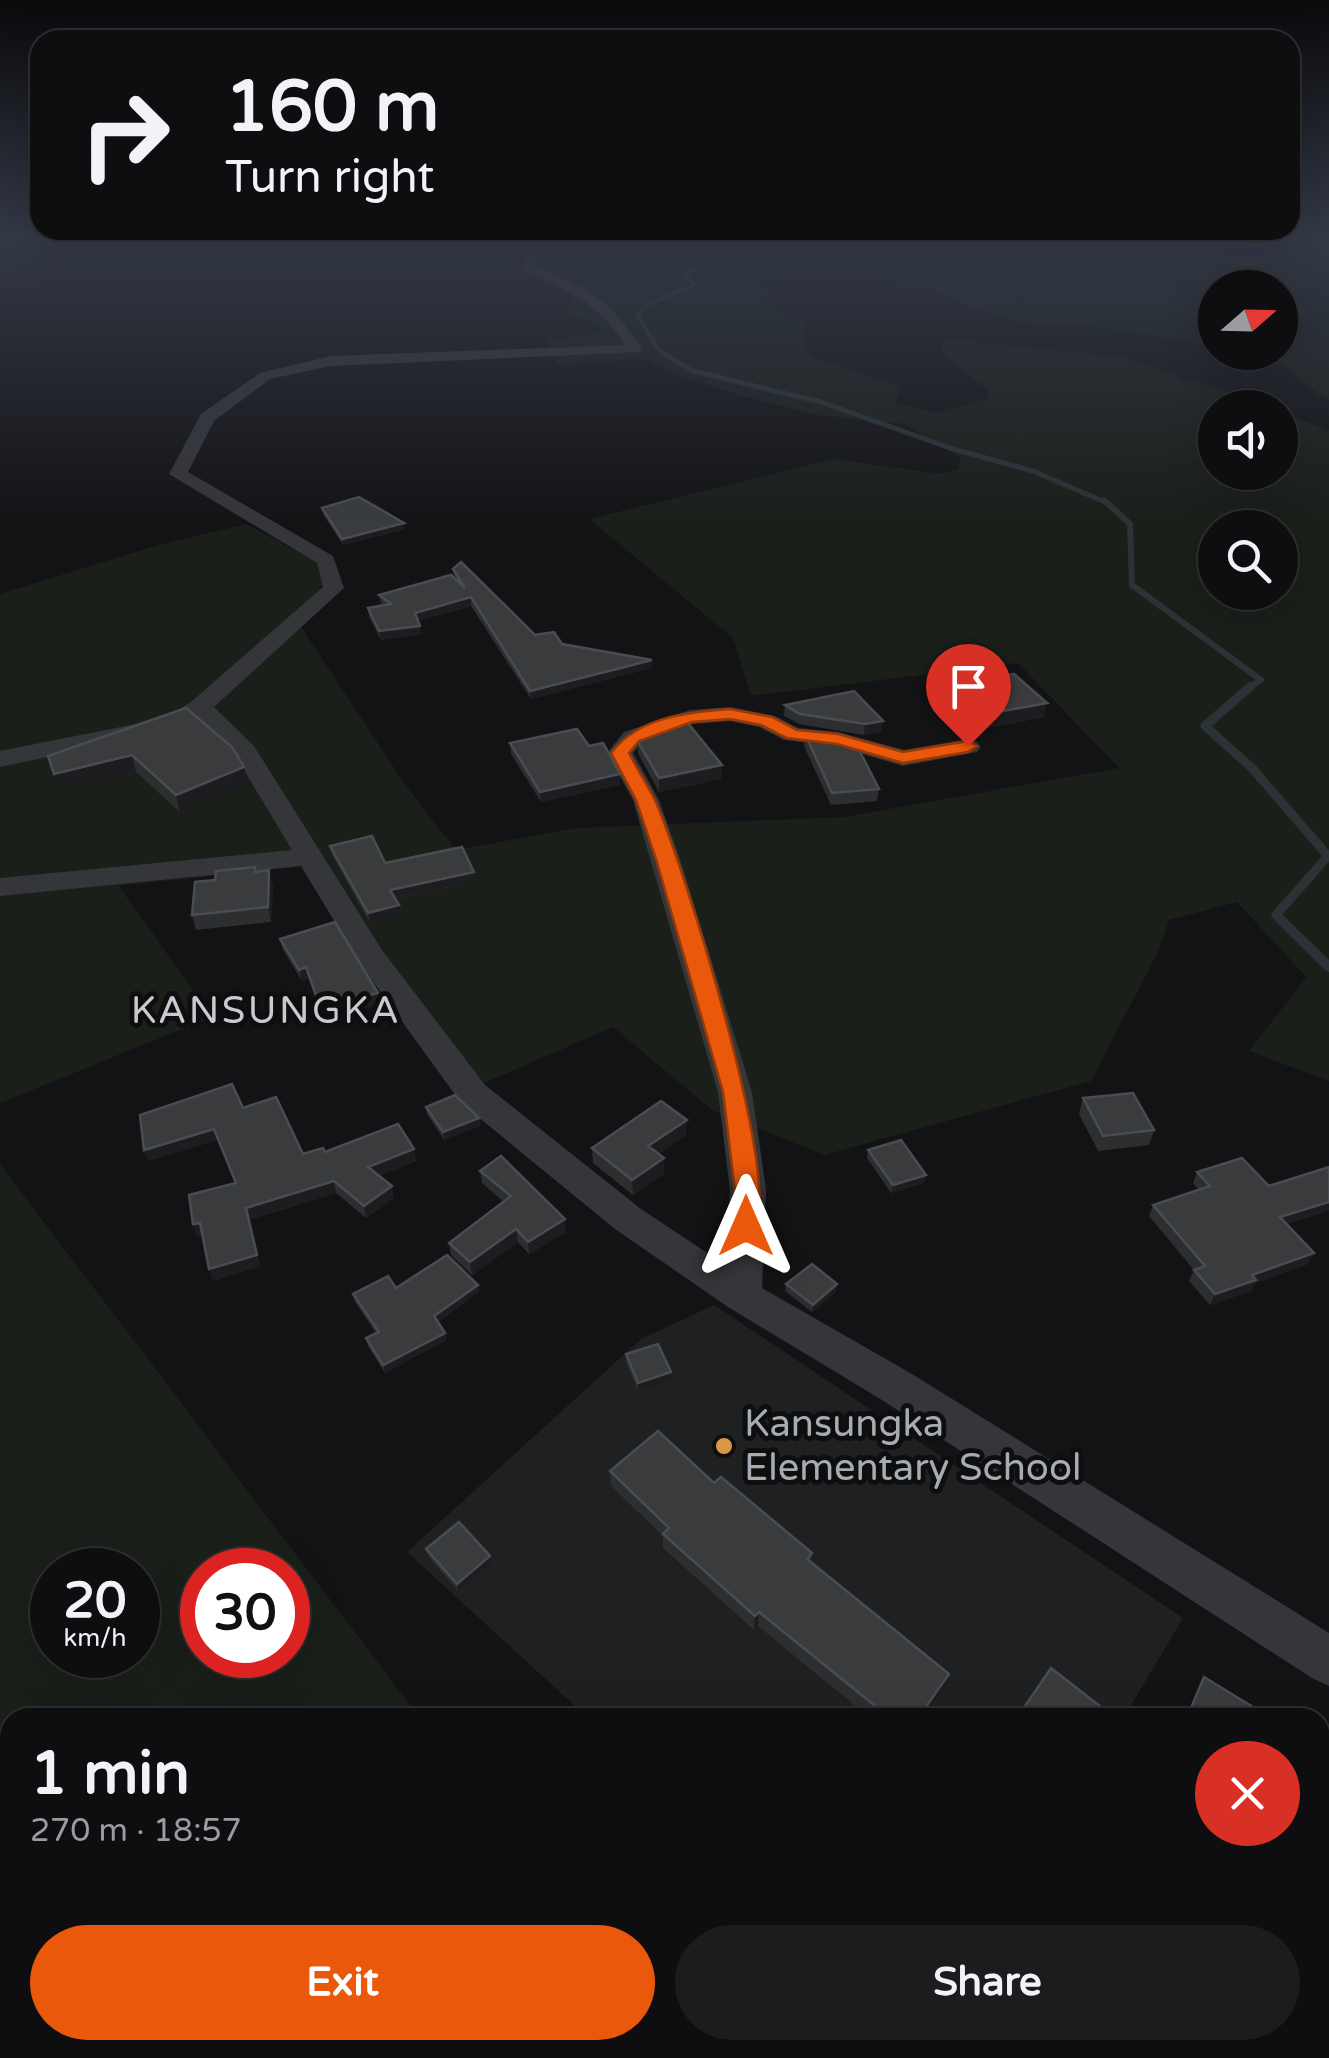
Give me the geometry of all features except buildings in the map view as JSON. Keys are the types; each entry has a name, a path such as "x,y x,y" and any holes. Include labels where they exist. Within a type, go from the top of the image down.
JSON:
{"street":[{"path":"0,760 146,729 200,708 334,588 326,560 178,474 207,418 265,376 332,361 635,349 625,333"},
{"path":"200,708 245,751 370,955 473,1094 628,1219 742,1296 897,1386 1329,1661"},
{"path":"742,1296 748,1190 735,1092 646,800 620,753 633,737 647,732 690,717 730,714 766,721 793,735 838,739 903,758 968,746"},
{"path":"0,887 310,857"}],"shaded area":[{"path":"599,333 804,333 802,347 816,358 901,386 894,403 940,413 990,398 986,389 942,353 943,339 1117,356 1220,390 1198,390 1198,490 1298,490 1298,418 1329,431 1329,1081 1249,1051 1306,977 1237,902 1169,920 1159,950 1091,1081 824,1155 712,1110 613,1027 482,1084 305,866 119,886 212,1017 0,1103 0,594 158,545 247,524 332,571 298,622 406,786 456,850 576,828 844,817 1119,768 1018,663 751,696 733,638 589,519 834,459 941,474 958,469 961,458 904,424 818,415 746,397 669,372 644,359 557,365 547,340"},
{"path":"1135,333 1198,333 1198,343"},
{"path":"1298,333 1329,333 1329,400 1288,370 1298,370"},
{"path":"0,1164 291,1548 180,1548 180,1678 310,1678 310,1573 412,1708 0,1708"},
{"name":"Kansungka Elementary School","path":"714,1305 1183,1618 1129,1708 577,1708 407,1552 641,1339"}],"waterway":[{"path":"648,333 667,355"},
{"path":"663,353 693,371 821,402 950,448 1033,471 1107,503"},
{"path":"1104,500 1130,524 1132,585 1261,680 1251,686"},
{"path":"1246,689 1251,686"},
{"path":"1251,686 1205,726 1252,768 1328,856 1276,915 1282,921"},
{"path":"1282,921 1329,967"}],"place":[{"name":"Kansungka Elementary School","path":"724,1446"}],"district":[{"name":"KANSUNGKA","path":"266,1011"}],"route":[{"path":"746,1226 748,1190 735,1092 646,800 620,753 633,737 661,727 690,717 730,714 766,721 793,735 838,739 903,758 943,754 968,746"}]}
